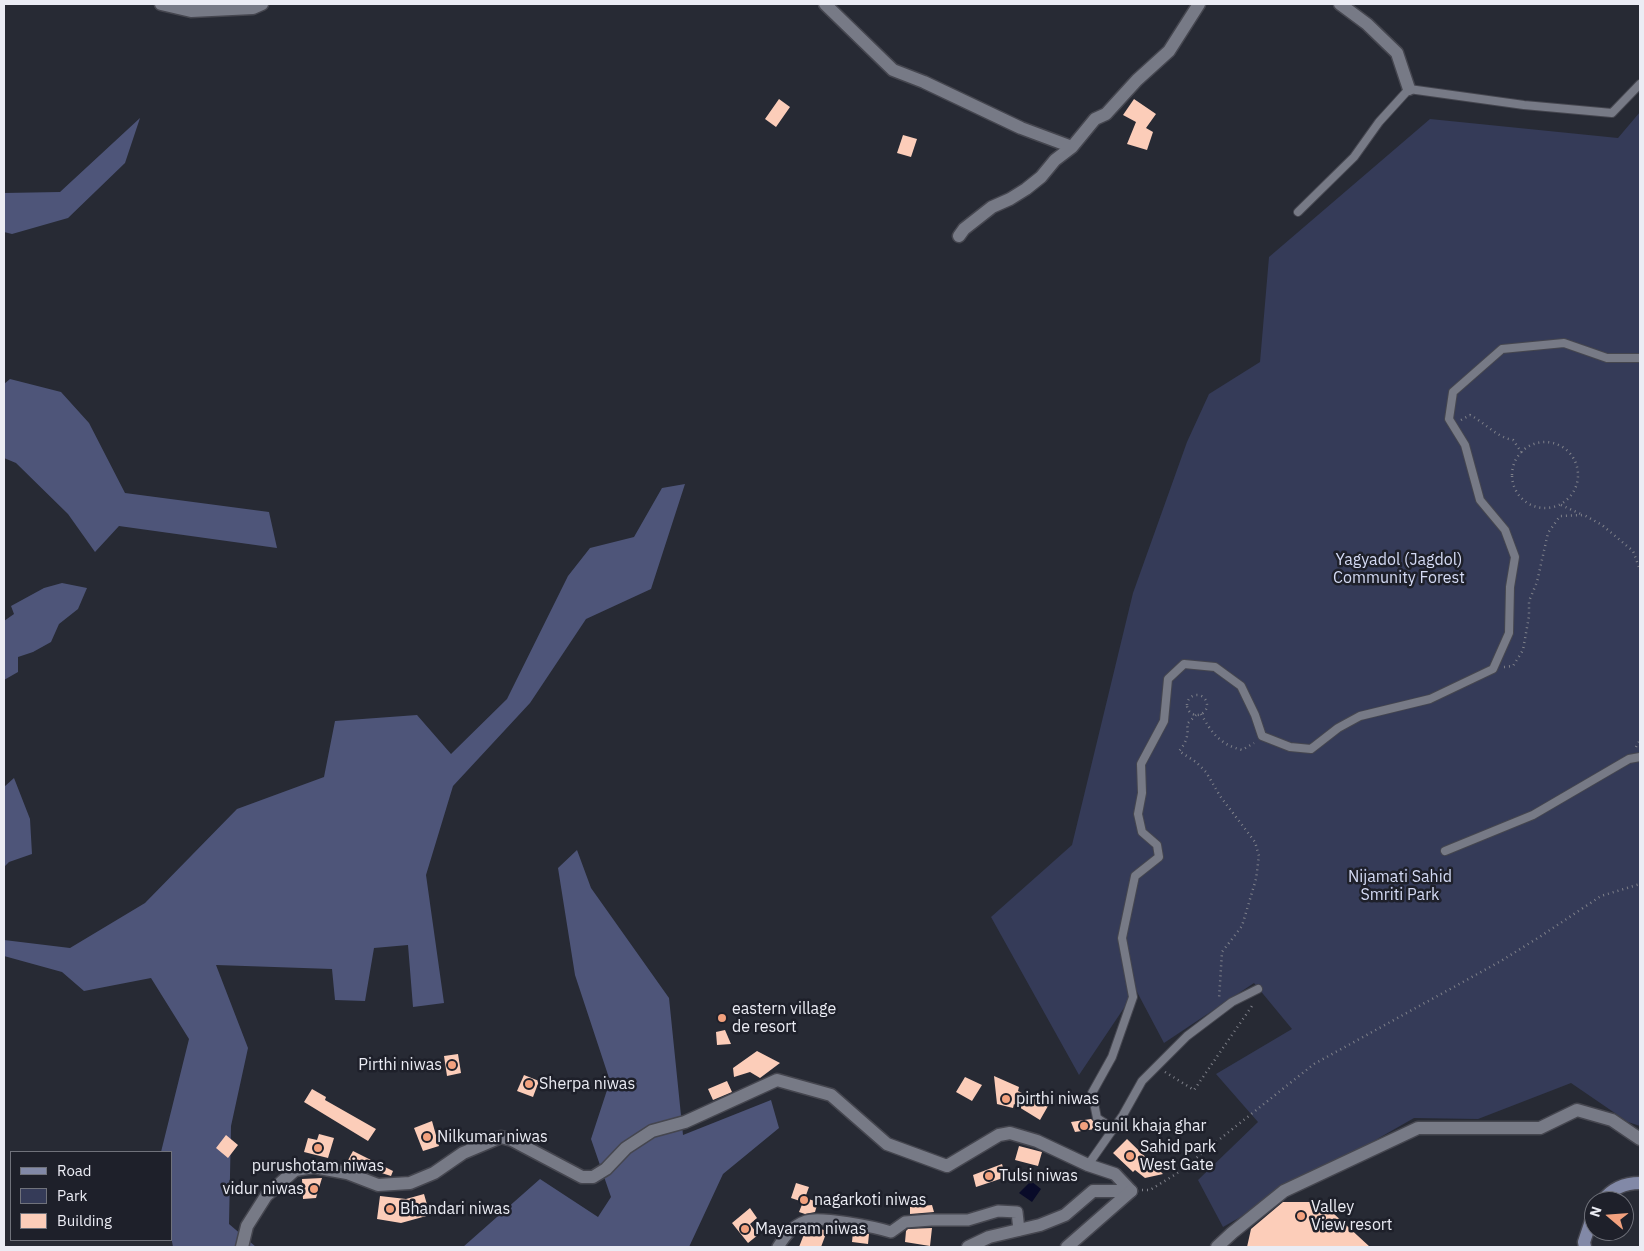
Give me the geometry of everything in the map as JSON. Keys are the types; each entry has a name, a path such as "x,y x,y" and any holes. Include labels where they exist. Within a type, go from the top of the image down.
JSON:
{"main road":[{"path":"1611,1191 1627,1183 1640,1183"}],"street":[{"path":"161,4 190,11 253,8 262,4"},
{"path":"825,4 893,70 924,82 1021,128 1072,147"},
{"path":"959,236 964,229 992,207 1026,189 1041,177 1055,160 1072,147 1095,119 1106,114 1137,80 1168,51 1199,4"},
{"path":"1340,4 1367,24 1397,53 1409,89"},
{"path":"242,1247 247,1226 266,1196 295,1170 314,1167 347,1173 378,1185 410,1183 434,1173 463,1153 501,1137 512,1140 582,1178 593,1177 606,1169 626,1148 652,1131 685,1122 777,1080 831,1095 887,1144 947,1166 999,1135 1010,1133 1037,1141 1088,1165 1115,1174 1131,1191"},
{"path":"1217,1247 1284,1191 1418,1128 1540,1128 1577,1110 1612,1120 1640,1139"},
{"path":"968,1247 989,1237 1040,1225 1065,1215 1092,1191 1131,1191"},
{"path":"1067,1247 1131,1191"},
{"path":"778,1247 789,1230 807,1220 873,1226 891,1232 905,1222 968,1220 998,1211 1017,1212 1019,1230"}],"lane":[{"path":"1298,212 1354,157 1379,122 1409,89 1524,105 1612,113 1640,84"},
{"path":"1114,1129 1097,1118 1092,1093 1112,1057 1133,997 1122,938 1135,876 1159,857 1157,845 1142,832 1138,814 1142,792 1141,764 1164,721 1168,679 1184,664 1215,667 1241,686 1255,715 1262,736 1290,747 1311,749 1338,728 1360,716 1430,699 1493,669 1508,633 1510,587 1515,557 1505,530 1480,500 1465,445 1449,419 1453,392 1502,349 1564,343 1607,358 1640,358"},
{"path":"1445,851 1533,815 1629,759 1640,757"},
{"path":"1088,1165 1114,1129 1142,1081 1149,1073 1187,1036 1232,1002 1258,989"}],"path":[{"path":"1450,410 1455,420 1461,420 1470,416 1506,439 1512,440 1522,453"},
{"path":"1547,442 1567,450 1574,459 1578,479 1575,490 1569,498 1560,505 1550,508 1538,508 1528,504 1519,496 1514,486 1512,475 1514,464 1522,453 1527,448 1547,442"},
{"path":"1560,505 1602,525 1633,552 1640,570"},
{"path":"1493,669 1513,666 1523,650 1529,616 1529,601 1537,582 1548,532 1560,516 1584,515"},
{"path":"1196,715 1190,712 1187,703 1190,697 1197,694 1204,696 1207,702 1207,709 1201,714 1196,715 1187,724 1187,738 1179,751 1196,762 1206,772 1220,796 1255,842 1259,856 1256,879 1242,926 1222,952 1218,1013"},
{"path":"1201,714 1216,738 1229,746 1242,750 1262,736"},
{"path":"1131,1191 1150,1190 1176,1174 1314,1064 1501,960 1601,896 1640,884"},
{"path":"1149,1073 1154,1079 1163,1070 1194,1090 1256,1000"}],"green space":[{"name":"Yagyadol (Jagdol) Community Forest","path":"1640,112 1640,1126 1628,1122 1571,1083 1478,1119 1414,1118 1223,1227 1198,1180 1258,1122 1216,1074 1292,1029 1254,983 1164,1043 1136,990 1079,1075 991,917 1072,845 1133,593 1187,442 1209,394 1260,362 1269,257 1430,119 1618,138"}],"shaded area":[{"path":"140,118 125,163 68,218 12,234 4,232 4,193 60,192"},
{"path":"10,379 61,392 89,423 125,493 269,512 277,548 119,526 95,552 68,514 16,463 4,458 4,384"},
{"path":"685,484 651,589 586,619 530,703 453,786 426,875 444,1003 413,1007 408,945 374,948 365,1001 335,1000 332,969 216,965 248,1048 231,1126 229,1224 256,1247 173,1247 172,1151 161,1151 189,1039 151,978 84,991 62,972 4,956 4,940 70,948 145,903 237,809 324,777 335,721 417,715 451,754 507,699 568,576 590,548 634,537 662,488"},
{"path":"62,583 87,588 78,609 59,624 51,642 33,652 18,657 18,672 4,680 4,621 14,614 11,606 44,588"},
{"path":"14,778 30,819 32,854 9,862 4,867 4,787"},
{"path":"577,850 591,888 669,998 683,1135 771,1100 779,1128 723,1174 689,1247 463,1247 540,1179 598,1217 611,1197 591,1139 610,1081 575,975 558,868"},
{"path":"1031,1181 1041,1189 1032,1202 1019,1193"}],"building":[{"path":"779,99 790,107 776,127 765,119"},
{"path":"1134,99 1156,114 1146,128 1153,132 1147,150 1127,144 1136,122 1123,115"},
{"path":"903,135 917,139 911,157 897,153"},
{"path":"725,1030 731,1044 717,1045 716,1032"},
{"path":"757,1051 780,1063 760,1078 750,1072 734,1077 733,1068"},
{"name":"Pirthi niwas","path":"458,1054 461,1073 447,1076 444,1056"},
{"name":"Sherpa niwas","path":"524,1075 539,1081 533,1097 517,1091"},
{"path":"994,1076 1019,1087 1018,1091 1048,1106 1040,1120 1014,1104 1013,1108 997,1104"},
{"path":"965,1077 982,1085 972,1101 956,1092"},
{"path":"727,1081 732,1092 713,1100 708,1089"},
{"path":"312,1089 326,1097 325,1100 376,1129 368,1141 304,1102"},
{"name":"sunil khaja ghar","path":"1091,1119 1095,1123 1095,1129 1075,1132 1071,1122"},
{"name":"Nilkumar niwas","path":"432,1121 439,1146 423,1151 414,1128"},
{"name":"purushotam niwas","path":"319,1134 334,1138 328,1158 304,1152 308,1138 317,1140"},
{"path":"226,1135 238,1145 228,1158 216,1148"},
{"name":"Sahid park West Gate","path":"1127,1139 1163,1174 1145,1178 1135,1170 1133,1172 1113,1153"},
{"path":"1019,1146 1042,1152 1038,1166 1015,1160"},
{"path":"353,1151 393,1171 391,1176 347,1162"},
{"name":"Tulsi niwas","path":"1002,1164 1006,1177 976,1187 973,1175"},
{"name":"vidur niwas","path":"322,1178 316,1198 303,1199 302,1179"},
{"name":"nagarkoti niwas","path":"796,1183 809,1187 805,1198 818,1202 815,1212 805,1214 799,1212 803,1202 791,1198"},
{"path":"424,1194 430,1215 401,1223 377,1219 380,1196 406,1199"},
{"name":"Valley View resort","path":"1283,1202 1321,1202 1370,1247 1247,1247 1251,1229"},
{"path":"932,1205 934,1212 910,1214 910,1207"},
{"name":"Mayaram niwas","path":"750,1208 757,1218 750,1224 758,1235 748,1243 732,1223"},
{"path":"815,1227 827,1231 821,1247 799,1247 806,1229"},
{"path":"932,1228 930,1246 905,1242 908,1229"},
{"path":"853,1231 869,1234 868,1244 852,1242"}],"place":[{"name":"eastern village de resort","path":"722,1018"},
{"name":"Pirthi niwas","path":"452,1065"},
{"name":"Sherpa niwas","path":"529,1084"},
{"name":"pirthi niwas","path":"1006,1099"},
{"name":"sunil khaja ghar","path":"1084,1126"},
{"name":"Nilkumar niwas","path":"427,1137"},
{"name":"purushotam niwas","path":"318,1148"},
{"name":"Sahid park West Gate","path":"1130,1156"},
{"name":"Tulsi niwas","path":"989,1176"},
{"name":"vidur niwas","path":"314,1189"},
{"name":"nagarkoti niwas","path":"804,1200"},
{"name":"Bhandari niwas","path":"390,1209"},
{"name":"Valley View resort","path":"1301,1216"},
{"name":"Mayaram niwas","path":"745,1229"}],"park label":[{"name":"Nijamati Sahid Smriti Park","path":"1400,886"}]}
